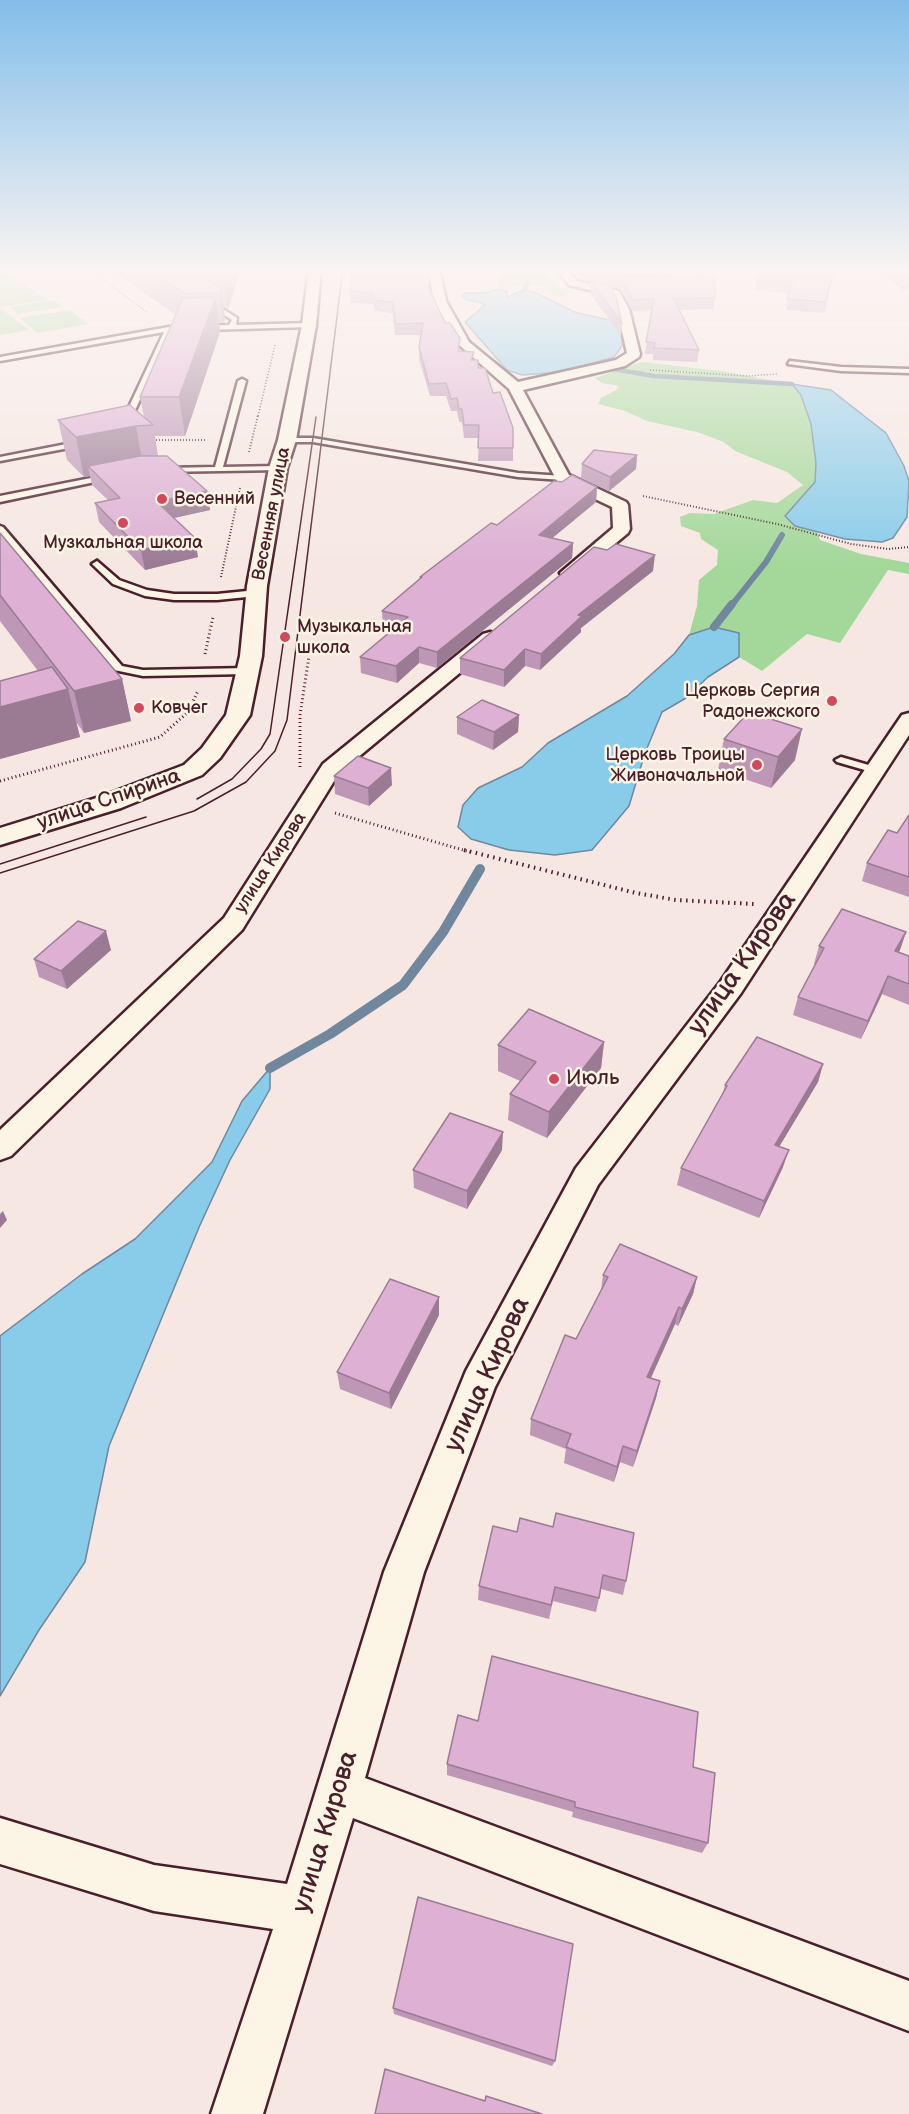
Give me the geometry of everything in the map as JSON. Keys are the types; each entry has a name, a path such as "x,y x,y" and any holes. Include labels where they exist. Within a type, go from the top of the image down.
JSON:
{"main road":[{"name":"Весенняя улица","path":"211,753 238,715 248,671 257,593 278,468 301,367"},
{"name":"улица Спирина","path":"0,837 162,784 193,770 211,753"}],"street":[{"path":"491,367 515,387 563,478 620,505 622,529 550,589"},
{"path":"515,387 604,367"},
{"name":"улица Кирова","path":"0,1148 232,924 332,769 504,626"},
{"name":"улица Кирова","path":"237,2114 340,1791 404,1572 479,1382 587,1177 731,987 909,719"},
{"path":"340,1791 909,2006"},
{"path":"0,1841 154,1888 303,1910"}],"lane":[{"path":"120,433 152,367"},
{"path":"821,367 909,371"},
{"path":"218,469 242,381"},
{"path":"286,440 313,440 518,475 563,478"},
{"path":"0,459 89,442"},
{"path":"154,470 278,468"},
{"path":"0,499 123,474"},
{"path":"0,529 118,668 143,673 248,671"},
{"path":"98,564 116,582 145,593 174,597 217,597 257,593"},
{"path":"841,760 875,770"}],"path":[{"path":"252,440 269,367"},
{"path":"633,367 674,372 748,376 778,374"},
{"path":"120,433 147,440 213,440"},
{"path":"638,496 777,524 851,544 888,549 909,547"},
{"path":"309,656 300,716 299,782 308,805 447,846 636,893 676,900 785,906"}],"green space":[{"path":"628,367 683,367 792,384 801,395 811,424 816,463 815,482 785,517 795,526 817,532 820,540 861,554 909,563 909,574 888,570 840,643 807,634 762,671 739,657 738,633 714,627 689,635 697,606 699,580 717,565 718,550 701,539 700,533 681,526 680,517 690,513 714,514 753,500 777,503 803,485 787,472 735,451 724,442 697,432 647,421 625,411 598,404 601,398 619,386 602,383 595,378"}],"water":[{"path":"504,367 579,367 560,372 522,375"},
{"path":"792,384 831,390 886,433 904,466 909,481 907,517 893,538 882,542 845,539 795,526 785,516 815,482 816,463 811,424 801,395"},
{"path":"714,627 739,633 739,657 708,677 686,698 662,712 645,753 629,806 592,850 555,855 509,850 471,839 458,827 463,805 478,788 522,767 548,743 627,696 674,654 689,635"},
{"path":"270,1068 270,1089 230,1160 200,1225 109,1446 85,1562 39,1630 0,1696 0,1336 82,1274 135,1239 212,1162 242,1101"}],"building":[{"path":"153,367 190,367 179,397 140,397"},
{"path":"424,367 485,368 493,393 500,392 513,428 513,448 478,448 479,425 464,425 462,409 459,409 457,398 451,399 446,383 429,384"},
{"path":"130,405 153,425 76,437 58,420"},
{"path":"594,450 637,455 610,477 582,464"},
{"path":"140,456 167,456 207,491 157,502 195,538 141,550 95,503 120,498 88,466"},
{"path":"572,475 597,487 539,535 573,543 437,652 419,647 396,666 360,657 408,617 382,611 422,577 420,577 491,523 497,525 554,481 562,482"},
{"path":"0,533 122,679 74,691 0,595"},
{"path":"616,544 655,555 578,615 582,616 541,654 525,649 504,670 460,658 594,547 607,550"},
{"path":"52,667 68,689 0,707 0,681"},
{"path":"482,700 519,715 494,732 457,717"},
{"path":"749,712 802,729 778,757 724,739"},
{"path":"358,756 391,768 368,788 334,776"},
{"path":"909,815 909,877 867,863 888,830 897,833"},
{"path":"842,909 906,932 895,951 909,956 909,984 888,976 868,1021 798,997 824,948 819,946"},
{"path":"78,921 106,931 61,971 34,959"},
{"path":"529,1009 604,1042 549,1112 510,1094 536,1062 498,1045"},
{"path":"757,1037 823,1064 775,1145 789,1150 764,1201 681,1168 727,1086 725,1085"},
{"path":"450,1113 503,1132 467,1191 413,1170"},
{"path":"620,1244 697,1277 682,1309 679,1307 647,1377 660,1381 637,1451 623,1446 617,1467 566,1447 571,1434 531,1419 565,1335 576,1339 608,1277 603,1275"},
{"path":"390,1279 439,1297 389,1393 337,1372"},
{"path":"556,1513 634,1533 626,1581 603,1575 599,1598 555,1587 551,1605 479,1586 493,1526 517,1532 520,1518 553,1527"},
{"path":"492,1656 698,1712 693,1767 715,1773 708,1843 575,1807 575,1802 447,1764 458,1715 478,1721"},
{"path":"418,1897 573,1944 555,2061 393,2008"},
{"path":"385,2069 485,2101 486,2096 542,2114 375,2114"}],"waterway":[{"path":"613,369 654,376 792,384"},
{"path":"731,606 766,562 782,535"},
{"path":"714,627 732,604"},
{"path":"270,1068 330,1034 403,985 443,932 480,869"}],"tram line":[{"path":"0,873 194,811 246,782 275,751 287,720 331,367"},
{"path":"197,799 232,779 261,749 270,734 316,417"},
{"path":"0,864 146,817"}],"place":[{"name":"Весенний","path":"162,499"},
{"name":"Музкальная школа","path":"123,523"},
{"name":"Музыкальная школа","path":"285,637"},
{"name":"Церковь Сергия Радонежского","path":"832,701"},
{"name":"Ковчег","path":"139,708"},
{"name":"Церковь Троицы Живоначальной","path":"757,765"},
{"name":"Июль","path":"554,1079"}]}
